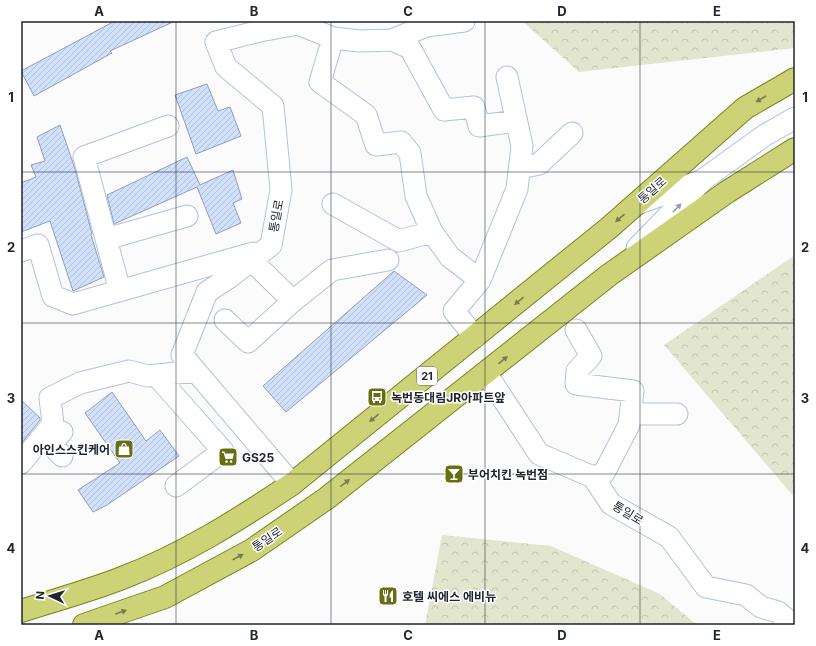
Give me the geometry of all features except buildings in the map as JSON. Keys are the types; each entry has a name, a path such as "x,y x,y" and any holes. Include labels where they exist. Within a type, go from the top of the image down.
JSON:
{"main road":[{"name":"통일로","path":"21,611 122,578 180,552 236,522 292,484 636,205 745,108 795,79"},
{"name":"통일로","path":"84,625 165,597 252,550 327,498 609,275 733,188 795,150"}],"street":[{"name":"통일로","path":"292,484 182,355 207,292 271,244 280,190 273,106 226,67 216,42 260,31 298,24 333,38 360,41 392,40 426,26 464,21"},
{"path":"333,38 320,82 366,114 376,145 401,142 410,153 416,196 432,232 450,257 480,280"},
{"name":"통일로","path":"392,40 410,48 444,110 474,107 479,126 516,121"},
{"path":"475,337 454,311 480,280 517,190 520,168 522,146 507,77"},
{"path":"609,275 704,179 765,136 795,118"},
{"path":"120,291 84,157 168,126"},
{"path":"520,168 539,164 572,133"},
{"path":"636,205 704,179"},
{"path":"333,204 399,241 432,232"},
{"path":"106,239 187,216"},
{"path":"21,251 38,245 53,296 73,304 257,255 293,301"},
{"path":"225,320 248,342 293,301 332,270 388,260"},
{"path":"486,373 539,454 593,477 604,473 629,425 632,414 633,391 576,384 577,371 592,356 576,330"},
{"path":"21,463 62,439 50,398 80,383 129,371 148,376 196,371"},
{"path":"156,375 223,451 176,486"},
{"path":"632,414 677,414"},
{"name":"통일로","path":"593,477 611,504 669,537 706,587 746,595 761,607 778,612 793,625"}],"green space":[{"path":"522,21 795,21 795,48 579,72"},
{"path":"795,255 795,498 664,345"},
{"path":"442,535 551,546 660,594 697,625 425,625"}],"place":[{"name":"녹번동대림JR아파트앞","path":"377,397"},
{"name":"아인스스킨케어","path":"124,449"},
{"name":"GS25","path":"228,457"},
{"name":"부어치킨 녹번점","path":"454,474"},
{"name":"호텔 씨에스 에비뉴","path":"388,596"}]}
